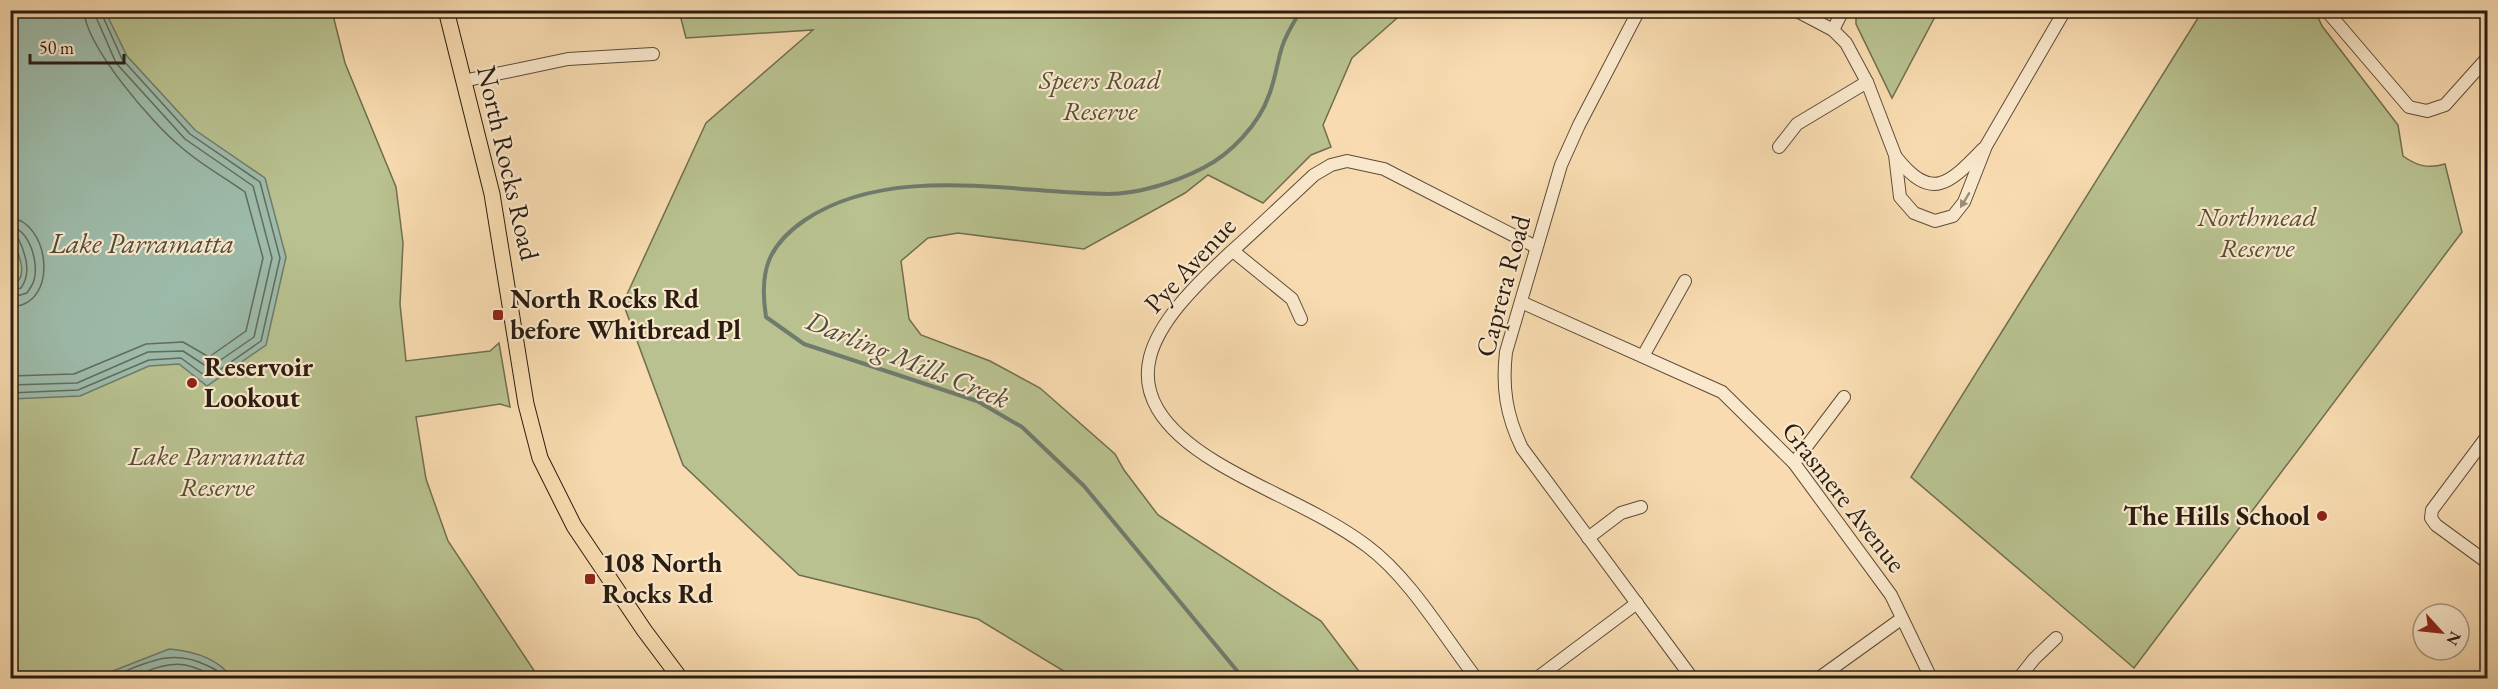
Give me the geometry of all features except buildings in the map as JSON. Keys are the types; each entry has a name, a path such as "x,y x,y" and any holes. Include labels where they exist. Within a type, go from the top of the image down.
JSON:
{"main road":[{"name":"North Rocks Road","path":"446,10 492,194 526,405 540,458 574,526 650,639 680,678"}],"street":[{"name":"Caprera Road","path":"1639,10 1570,145 1536,247 1506,352 1503,377 1510,424 1522,448 1692,678"},
{"path":"1795,10 1833,30 1846,43 1867,82 1895,155 1900,197 1906,206 1924,218 1945,220 1953,216 1965,202 1986,146 2065,10"},
{"path":"1833,30 1843,10"},
{"path":"2326,10 2400,99 2419,111 2437,110 2445,105 2487,57"},
{"path":"464,81 568,59 653,54"},
{"path":"1779,147 1797,124 1867,82"},
{"path":"1895,155 1916,179 1940,184 1959,173 1986,146"},
{"name":"Pye Avenue","path":"1476,678 1401,580 1377,555 1336,525 1250,482 1213,460 1173,428 1160,412 1151,394 1148,375 1149,357 1164,323 1200,281 1314,175 1331,165 1347,161 1384,169 1536,247"},
{"path":"1233,251 1293,298 1301,318"},
{"path":"1643,356 1685,281"},
{"name":"Grasmere Avenue","path":"1521,302 1722,392 1794,463 1891,595 1931,678"},
{"path":"1794,463 1844,397"},
{"path":"2487,435 2432,510 2431,518 2436,525 2487,563"},
{"path":"1588,538 1622,513 1641,507"},
{"path":"1537,678 1637,603"},
{"path":"1819,678 1901,619"},
{"path":"2019,678 2034,659 2056,638"}],"green space":[{"name":"Northmead Reserve","path":"2203,10 2315,11 2322,26 2398,125 2403,156 2423,166 2445,164 2462,232 2134,668 1911,477"},
{"name":"Lake Parramatta Reserve","path":"10,11 332,11 345,63 396,187 403,243 400,304 406,361 490,351 499,343 510,407 500,404 416,417 426,479 448,541 539,678 11,678"},
{"name":"Speers Road Reserve","path":"679,11 1405,11 1352,58 1323,125 1331,147 1311,155 1263,203 1208,175 1185,193 1084,249 958,233 928,238 901,261 909,319 921,335 990,361 1040,388 1115,454 1124,470 1158,515 1321,621 1364,678 1075,678 978,619 799,575 683,465 623,303 706,123 813,30 686,38"},
{"path":"1856,11 1938,11 1892,98 1856,24"}],"water":[{"name":"Lake Parramatta","path":"10,11 105,11 127,56 195,130 265,178 286,257 266,345 207,386 179,364 149,366 80,396 11,399 11,286 21,277 22,270 10,235"},
{"path":"169,649 204,657 220,665 232,678 95,678"}],"waterway":[{"name":"Darling Mills Creek","path":"1243,678 1084,486 1022,427 977,401 804,344 766,317 765,273 774,250 792,230 805,220 838,202 875,192 913,186 952,185 1108,194 1132,192 1157,186 1203,168 1234,146 1258,117 1271,89 1284,42 1301,10"}],"place":[{"name":"North Rocks Rd before Whitbread Pl","path":"498,315"},
{"name":"Reservoir Lookout","path":"192,383"},
{"name":"The Hills School","path":"2322,516"},
{"name":"108 North Rocks Rd","path":"590,579"}]}
